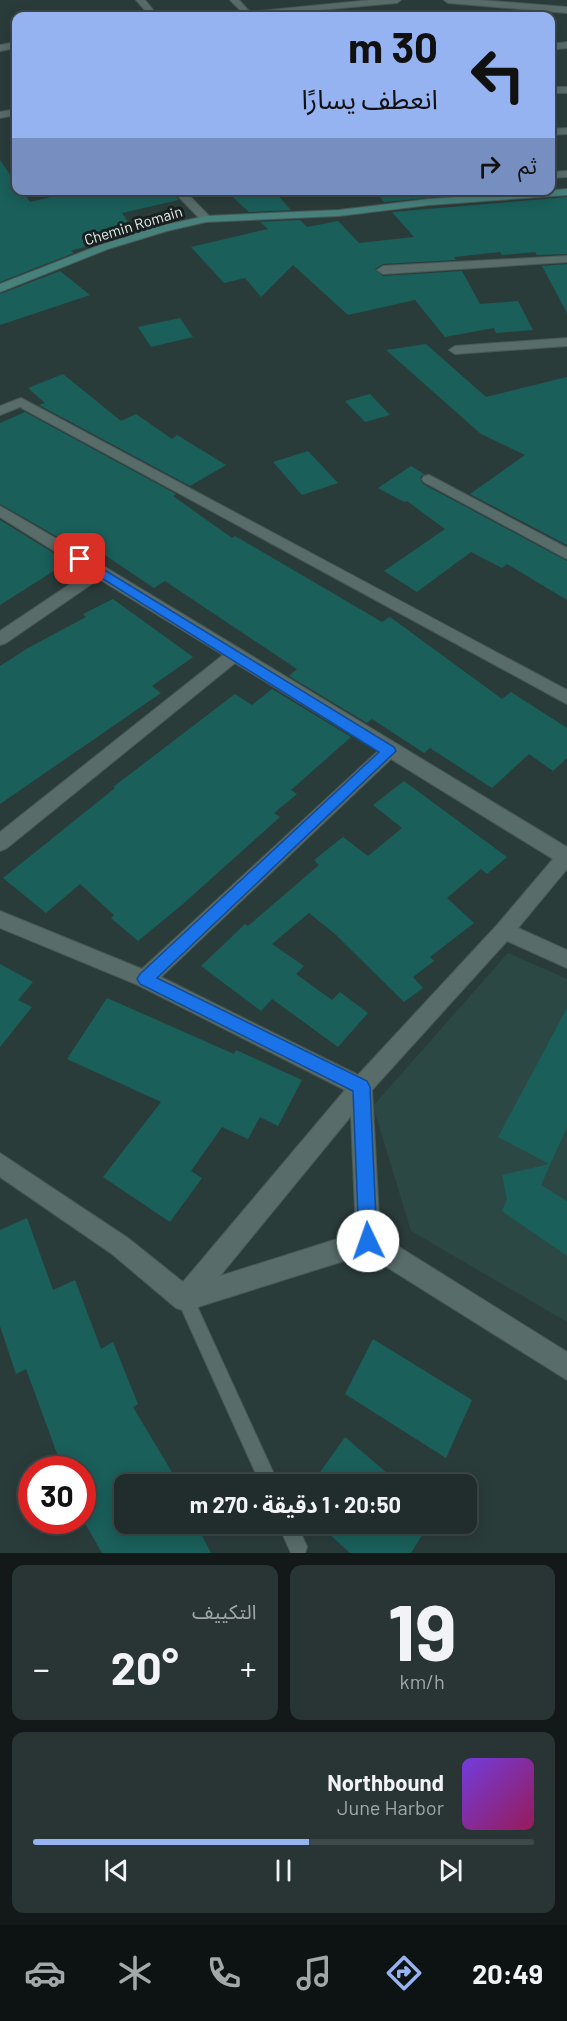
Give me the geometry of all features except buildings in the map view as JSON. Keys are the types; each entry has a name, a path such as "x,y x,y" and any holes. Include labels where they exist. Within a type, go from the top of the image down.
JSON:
{"street":[{"path":"141,0 151,12"},
{"path":"234,0 246,12"},
{"path":"279,12 397,0"},
{"path":"448,0 567,10"},
{"path":"182,195 206,219"},
{"name":"Chemin Romain","path":"0,288 104,247 164,228 206,219 339,213 510,195"},
{"path":"383,270 567,259"},
{"path":"455,350 567,342"},
{"path":"0,411 21,402 567,698"},
{"path":"429,479 567,554"},
{"path":"0,511 236,654 389,751 566,856 504,931 361,1087 185,1299"},
{"path":"0,639 100,571"},
{"path":"0,843 236,654"},
{"path":"145,979 389,751"},
{"path":"0,919 145,979 361,1087"},
{"path":"504,931 567,959"},
{"path":"361,1087 368,1241"},
{"path":"0,1164 120,1246 185,1299"},
{"path":"185,1299 368,1241 567,1367"}],"lane":[{"path":"185,1299 265,1474"},
{"path":"292,1534 298,1547"}],"shaded area":[{"path":"508,953 567,979 567,1322 411,1231 373,1106"}],"route":[{"path":"80,559 389,751 145,979 361,1087 368,1241"}]}
